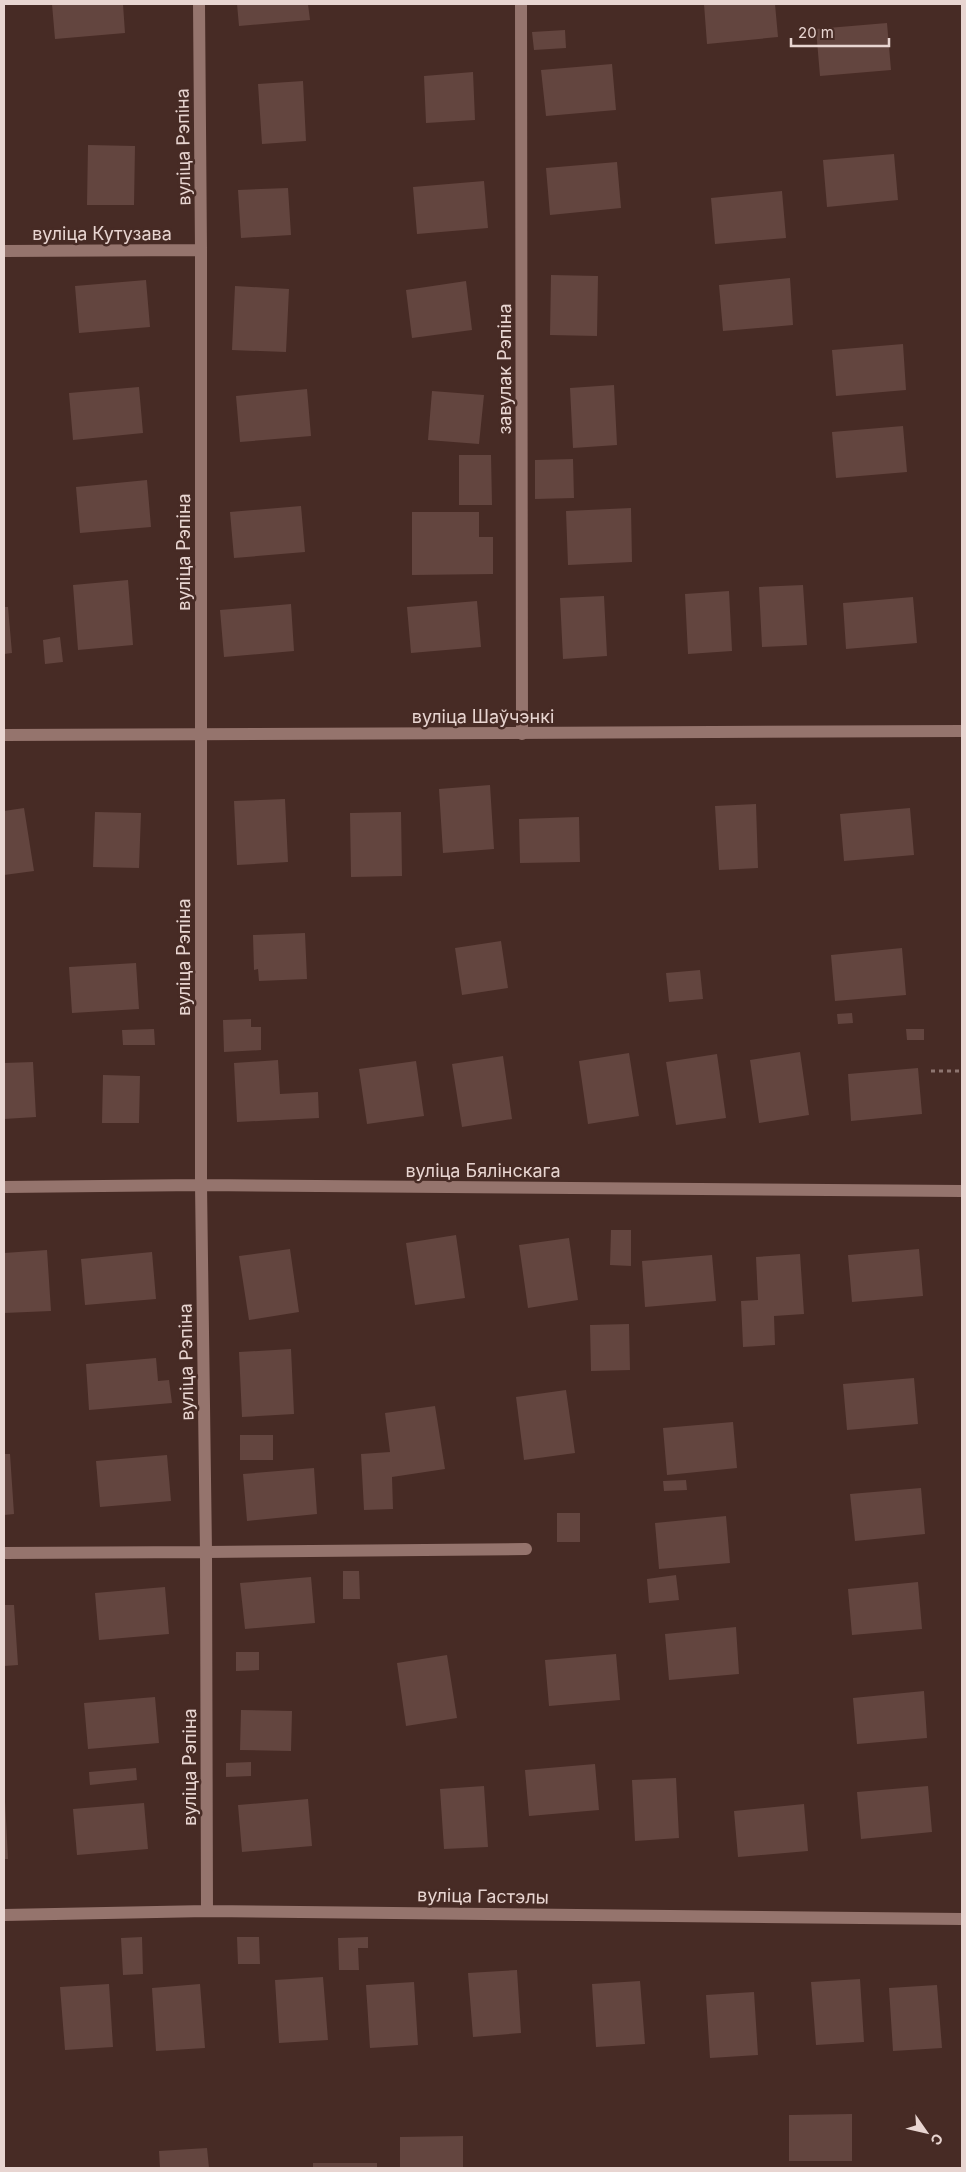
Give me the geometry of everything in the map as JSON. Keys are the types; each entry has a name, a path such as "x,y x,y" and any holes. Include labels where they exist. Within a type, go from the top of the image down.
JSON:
{"street":[{"name":"вуліца Рэпіна","path":"199,4 201,250 201,1185 206,1552 207,1911"},
{"name":"завулак Рэпіна","path":"521,4 522,734"},
{"name":"вуліца Кутузава","path":"4,251 201,250"},
{"name":"вуліца Шаўчэнкі","path":"4,735 962,731"},
{"name":"вуліца Бялінскага","path":"4,1187 201,1185 962,1191"},
{"path":"4,1553 526,1549"},
{"name":"вуліца Гастэлы","path":"4,1915 207,1911 962,1919"}],"path":[{"path":"931,1071 962,1071"}],"building":[{"path":"52,4 123,4 125,33 55,39"},
{"path":"237,4 308,4 310,20 239,26"},
{"path":"704,4 775,4 778,37 707,44"},
{"path":"887,23 891,70 820,76 816,29"},
{"path":"565,30 566,48 534,50 532,32"},
{"path":"612,64 616,110 546,116 541,70"},
{"path":"473,72 475,120 426,123 424,76"},
{"path":"303,81 306,141 262,144 258,84"},
{"path":"88,145 135,146 134,205 87,205"},
{"path":"894,154 898,200 827,207 823,160"},
{"path":"617,162 621,208 550,215 546,168"},
{"path":"484,181 488,228 417,234 413,187"},
{"path":"288,188 291,235 241,238 238,190"},
{"path":"782,191 786,238 715,244 711,198"},
{"path":"551,275 598,276 597,336 550,335"},
{"path":"790,278 793,325 723,331 719,285"},
{"path":"146,280 150,327 79,333 75,286"},
{"path":"466,281 472,330 412,338 406,290"},
{"path":"235,286 289,289 286,352 232,350"},
{"path":"903,344 906,390 836,396 832,350"},
{"path":"614,385 617,445 573,448 570,388"},
{"path":"139,387 143,433 73,440 69,393"},
{"path":"307,389 311,436 240,442 236,396"},
{"path":"432,391 484,395 479,444 428,440"},
{"path":"903,426 907,472 836,478 832,432"},
{"path":"459,455 491,455 492,505 459,505"},
{"path":"573,459 574,498 535,499 535,460"},
{"path":"147,480 151,527 80,533 76,487"},
{"path":"301,506 305,552 234,558 230,512"},
{"path":"631,508 632,562 568,565 566,511"},
{"path":"412,512 479,512 479,537 493,537 493,574 412,575"},
{"path":"128,580 133,645 78,650 73,585"},
{"path":"803,585 807,645 762,647 759,587"},
{"path":"729,591 732,651 688,654 685,594"},
{"path":"604,596 607,656 563,659 560,598"},
{"path":"913,597 917,643 846,649 843,603"},
{"path":"477,601 481,647 411,653 407,607"},
{"path":"291,604 294,651 224,657 220,610"},
{"path":"4,607 8,607 12,653 4,654"},
{"path":"60,637 63,662 45,664 43,640"},
{"path":"490,785 494,849 443,853 439,789"},
{"path":"285,799 288,862 237,865 234,801"},
{"path":"756,804 758,868 719,870 715,806"},
{"path":"24,808 34,871 4,875 4,811"},
{"path":"910,808 914,855 844,861 840,814"},
{"path":"95,812 141,813 139,868 93,867"},
{"path":"401,812 402,876 351,877 350,813"},
{"path":"579,817 580,862 520,863 519,819"},
{"path":"305,933 307,979 259,981 258,969 254,970 253,935"},
{"path":"501,941 508,988 462,995 455,948"},
{"path":"902,948 906,995 835,1001 831,955"},
{"path":"136,963 139,1009 72,1013 69,967"},
{"path":"700,970 703,999 669,1002 666,973"},
{"path":"852,1013 853,1023 838,1024 837,1014"},
{"path":"251,1019 251,1027 261,1027 261,1050 224,1052 223,1020"},
{"path":"154,1029 155,1045 123,1045 122,1030"},
{"path":"906,1029 924,1029 924,1040 907,1040"},
{"path":"800,1052 809,1115 759,1123 750,1060"},
{"path":"629,1053 639,1116 588,1124 579,1061"},
{"path":"717,1054 726,1118 676,1125 666,1062"},
{"path":"503,1056 512,1119 462,1127 452,1064"},
{"path":"278,1060 280,1094 318,1092 319,1118 237,1122 234,1063"},
{"path":"416,1061 424,1116 367,1124 359,1069"},
{"path":"33,1062 36,1117 4,1119 4,1063"},
{"path":"918,1068 922,1114 851,1121 848,1074"},
{"path":"103,1075 140,1076 139,1123 102,1123"},
{"path":"611,1230 631,1230 631,1266 610,1265"},
{"path":"456,1235 465,1298 415,1305 406,1243"},
{"path":"569,1238 578,1300 528,1308 519,1245"},
{"path":"290,1249 299,1312 249,1320 239,1256"},
{"path":"919,1249 923,1296 852,1302 848,1255"},
{"path":"47,1250 51,1311 4,1313 4,1253"},
{"path":"152,1252 156,1299 85,1305 81,1259"},
{"path":"800,1254 804,1314 774,1316 775,1345 743,1347 741,1301 758,1300 756,1257"},
{"path":"712,1255 716,1301 645,1307 642,1261"},
{"path":"629,1324 630,1370 591,1371 590,1325"},
{"path":"291,1349 294,1414 242,1417 239,1352"},
{"path":"156,1358 158,1381 169,1380 172,1403 89,1410 86,1364"},
{"path":"914,1378 918,1424 847,1430 843,1384"},
{"path":"566,1390 575,1453 524,1460 516,1397"},
{"path":"435,1406 445,1469 392,1477 393,1509 364,1510 361,1454 390,1452 385,1413"},
{"path":"733,1422 737,1468 667,1475 663,1428"},
{"path":"240,1435 273,1435 273,1460 240,1460"},
{"path":"4,1454 10,1454 14,1514 4,1515"},
{"path":"167,1455 171,1501 100,1507 96,1461"},
{"path":"314,1468 317,1514 247,1521 243,1474"},
{"path":"686,1480 687,1490 664,1491 663,1481"},
{"path":"921,1488 925,1534 855,1541 850,1494"},
{"path":"557,1513 580,1513 580,1542 557,1542"},
{"path":"726,1516 730,1563 659,1569 655,1523"},
{"path":"343,1571 359,1571 360,1599 343,1599"},
{"path":"676,1575 679,1600 649,1603 647,1579"},
{"path":"311,1577 315,1623 245,1629 240,1583"},
{"path":"918,1582 922,1629 852,1635 848,1589"},
{"path":"165,1587 169,1634 99,1640 95,1593"},
{"path":"4,1605 14,1605 18,1665 4,1666"},
{"path":"736,1627 739,1674 669,1680 665,1634"},
{"path":"236,1652 259,1652 259,1670 236,1671"},
{"path":"616,1654 620,1700 549,1706 545,1660"},
{"path":"447,1655 457,1718 406,1726 397,1663"},
{"path":"924,1691 927,1738 857,1744 853,1698"},
{"path":"155,1697 159,1743 88,1749 84,1703"},
{"path":"241,1710 292,1711 291,1751 240,1750"},
{"path":"251,1762 251,1776 226,1777 226,1763"},
{"path":"595,1764 599,1810 529,1816 525,1770"},
{"path":"136,1768 137,1780 90,1785 89,1772"},
{"path":"676,1778 679,1838 635,1841 632,1780"},
{"path":"484,1786 488,1847 444,1849 440,1789"},
{"path":"928,1786 932,1832 861,1839 857,1792"},
{"path":"308,1799 312,1846 242,1852 238,1805"},
{"path":"5,1801 8,1859 4,1859"},
{"path":"144,1803 148,1849 77,1855 73,1809"},
{"path":"804,1804 808,1851 738,1857 734,1811"},
{"path":"142,1937 143,1974 123,1975 121,1938"},
{"path":"237,1937 259,1937 260,1964 238,1964"},
{"path":"368,1937 368,1948 358,1948 359,1970 339,1970 338,1938"},
{"path":"517,1970 521,2033 473,2037 468,1973"},
{"path":"323,1977 328,2040 279,2043 275,1980"},
{"path":"860,1979 864,2042 816,2045 811,1982"},
{"path":"640,1981 645,2044 596,2047 592,1984"},
{"path":"414,1982 418,2045 370,2048 366,1985"},
{"path":"109,1984 113,2047 65,2050 60,1987"},
{"path":"200,1984 205,2048 156,2051 152,1988"},
{"path":"937,1985 942,2048 893,2051 889,1988"},
{"path":"754,1992 758,2055 710,2058 706,1995"},
{"path":"852,2114 852,2161 789,2161 789,2115"},
{"path":"463,2136 463,2168 400,2168 400,2137"},
{"path":"207,2148 209,2168 160,2168 159,2151"},
{"path":"313,2163 377,2163 377,2168 313,2168"}]}
